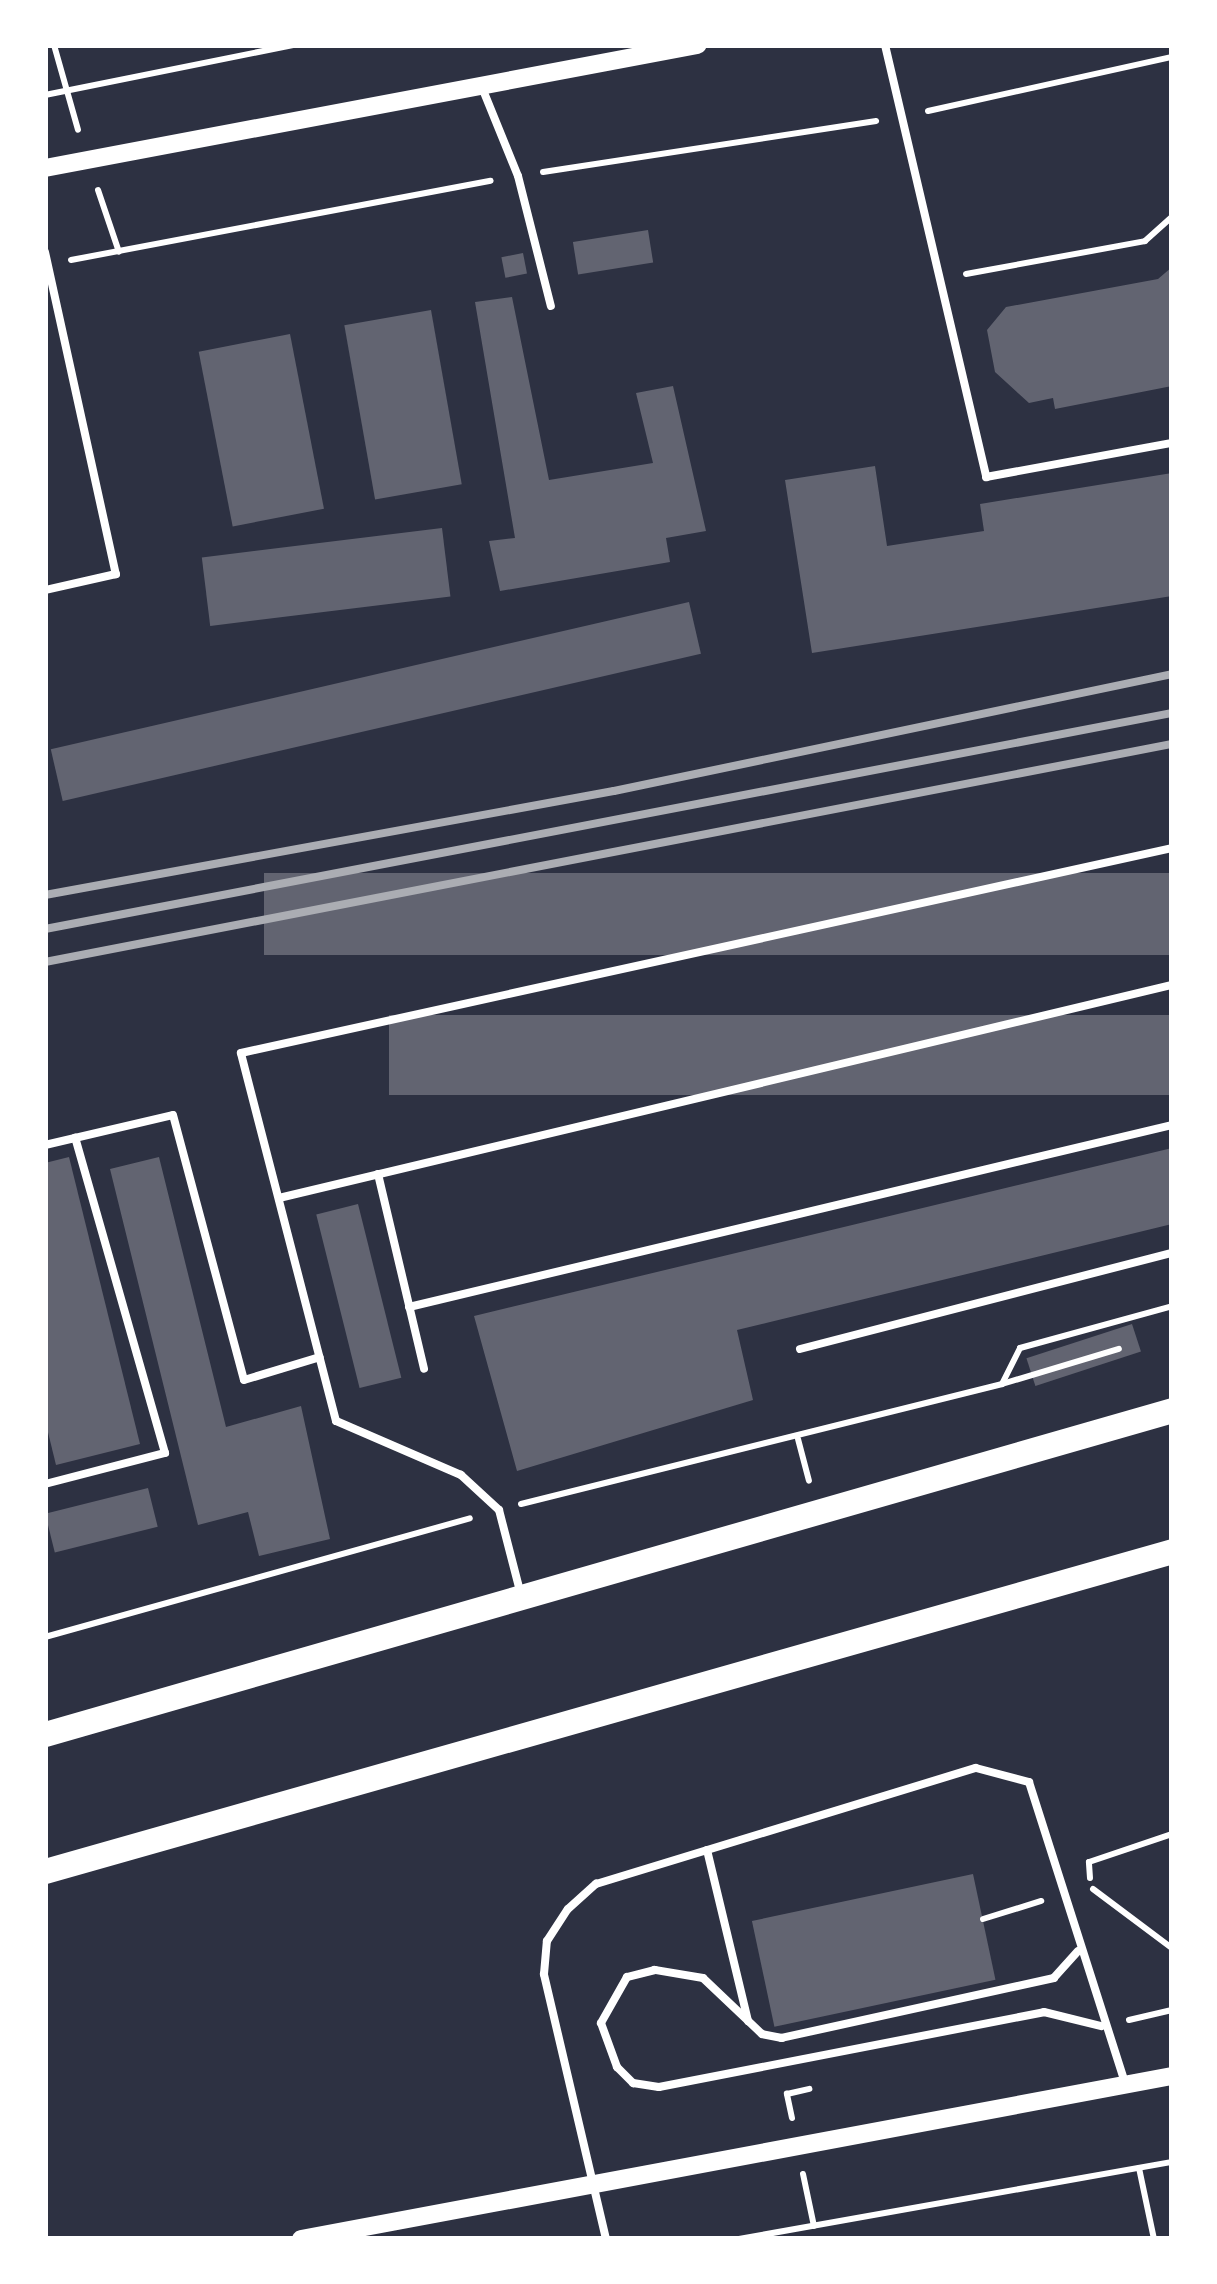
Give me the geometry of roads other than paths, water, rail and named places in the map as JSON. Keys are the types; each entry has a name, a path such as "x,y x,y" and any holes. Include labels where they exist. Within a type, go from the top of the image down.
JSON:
{"main road":[{"path":"45,1734 1172,1410"},
{"path":"45,1871 1172,1552"}],"street":[{"path":"45,168 698,45"},
{"path":"300,2239 799,2153 1172,2076"}],"lane":[{"path":"884,45 986,477 1172,443"},
{"path":"481,85 518,176 551,306"},
{"path":"45,252 116,574 45,590"},
{"path":"522,1599 498,1510 461,1475 336,1420 242,1053 1172,848"},
{"path":"279,1198 1172,984"},
{"path":"45,1145 173,1114 244,1380 320,1357"},
{"path":"408,1307 1172,1125"},
{"path":"45,1484 165,1453 75,1138"},
{"path":"378,1174 424,1369"},
{"path":"800,1350 1172,1253"},
{"path":"606,2239 544,1974 547,1941 596,1884 707,1850 995,1767 1029,1782 1101,2026 1125,2084"},
{"path":"707,1850 748,2022"},
{"path":"1078,1951 1054,1978 782,2038 748,2022 717,1986 655,1970 627,1976 600,2023 618,2067 633,2083 659,2087 1044,2012 1101,2026"}],"railway":[{"path":"45,895 614,791 1172,674"},
{"path":"45,929 1172,713"},
{"path":"45,962 1172,744"}]}
